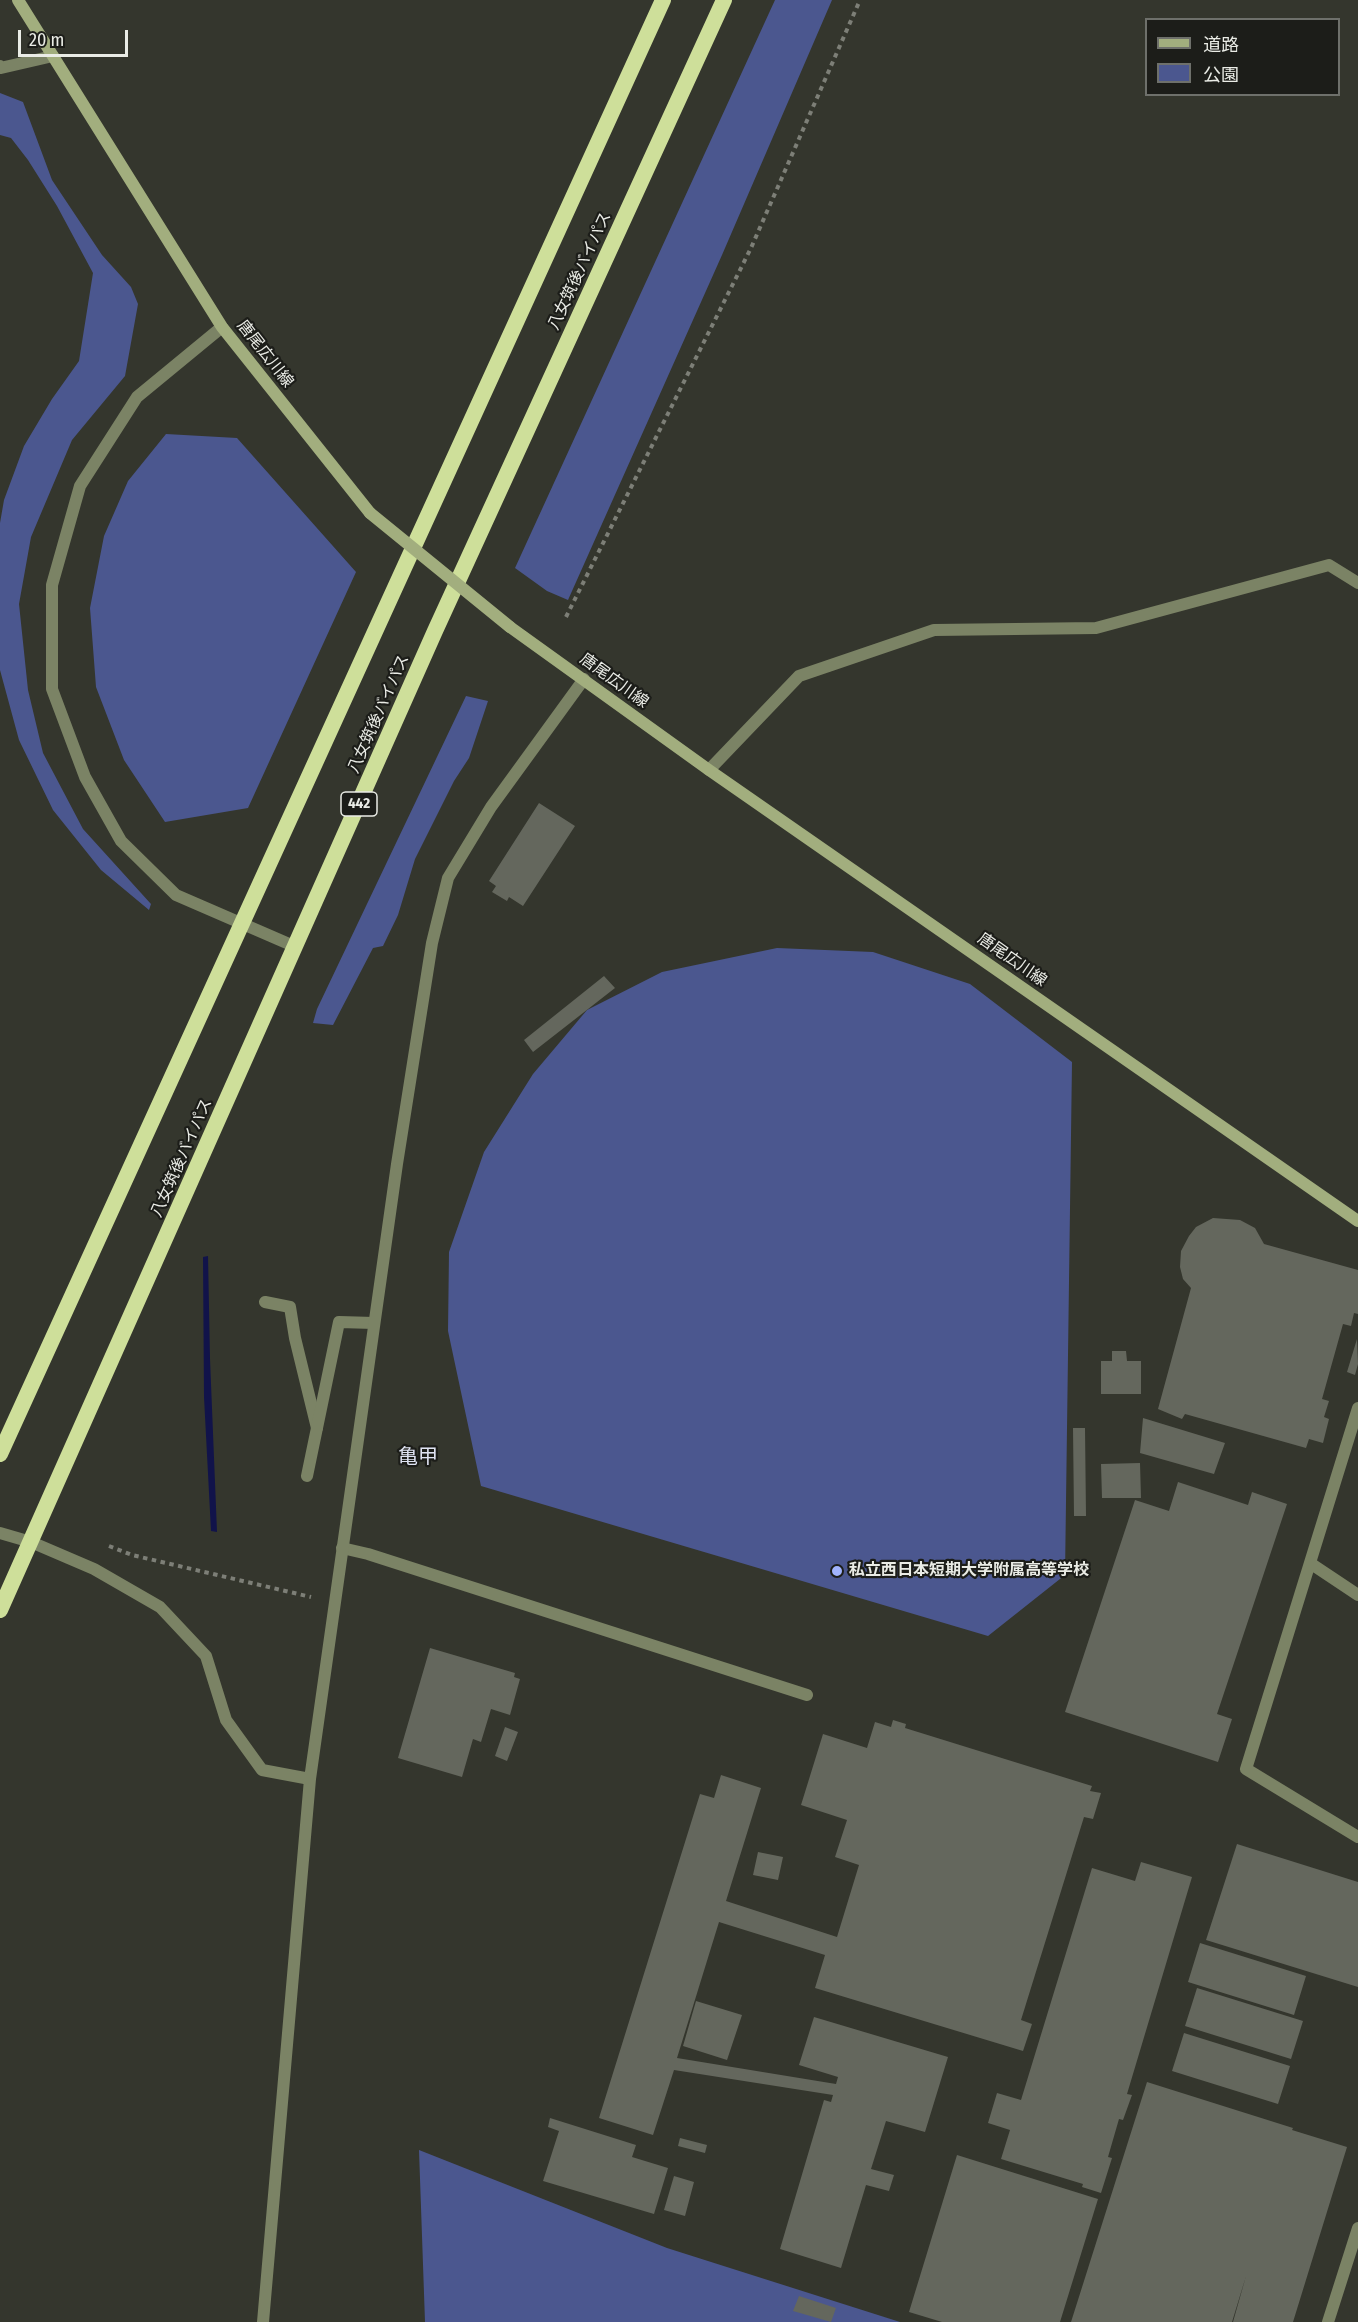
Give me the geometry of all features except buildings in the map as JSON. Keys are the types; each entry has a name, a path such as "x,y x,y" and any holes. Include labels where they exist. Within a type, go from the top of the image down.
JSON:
{"highway":[{"path":"0,1454 663,0"},
{"name":"八女筑後バイパス","path":"0,1610 435,631 724,0"}],"main road":[{"name":"唐尾広川線","path":"18,0 222,327 370,513 510,627 709,770 1358,1221"}],"street":[{"path":"0,66 1,68 53,56"},
{"path":"222,327 137,397 80,486 52,585 52,689 85,777 121,841 176,895 296,947"},
{"path":"709,770 799,676 934,630 1096,628 1329,565 1358,583"},
{"path":"263,2322 310,1779 397,1164 432,943 448,878 491,807 584,679"},
{"path":"265,1302 290,1307 295,1338 317,1428"},
{"path":"307,1476 339,1322 374,1323"},
{"path":"1357,1414 1246,1769 1358,1837"},
{"path":"0,1533 31,1542 94,1569 160,1607 206,1656 226,1720 262,1770 310,1779"},
{"path":"342,1548 368,1554 807,1695"},
{"path":"1310,1563 1358,1595"},
{"path":"1328,2322 1358,2228"}],"path":[{"path":"566,617 751,248 860,0"},
{"path":"103,1544 132,1555 335,1602"}],"green space":[{"path":"775,0 832,0 722,255 568,600 547,591 515,568"},
{"path":"0,93 23,102 52,180 102,255 131,287 138,304 125,376 72,440 31,537 19,604 28,690 43,753 83,829 151,904 149,910 101,870 53,810 19,740 0,670 0,523 4,500 24,446 52,399 79,361 93,273 57,206 28,160 11,138 0,135"},
{"path":"166,434 237,438 356,572 248,808 165,822 124,760 96,687 90,608 104,536 128,481"},
{"path":"466,696 488,701 469,758 454,781 415,859 398,915 383,946 373,948 333,1025 313,1023 317,1009"},
{"path":"777,948 873,952 970,984 1072,1062 1065,1575 988,1636 481,1486 448,1331 449,1252 484,1152 533,1074 587,1010 662,972"},
{"path":"419,2150 667,2248 900,2322 425,2322"}],"shaded area":[{"path":"208,1256 217,1532 211,1531 204,1397 203,1257"}],"place":[{"name":"私立西日本短期大学附属高等学校","path":"837,1571"}],"district":[{"name":"亀甲","path":"418,1457"}]}
